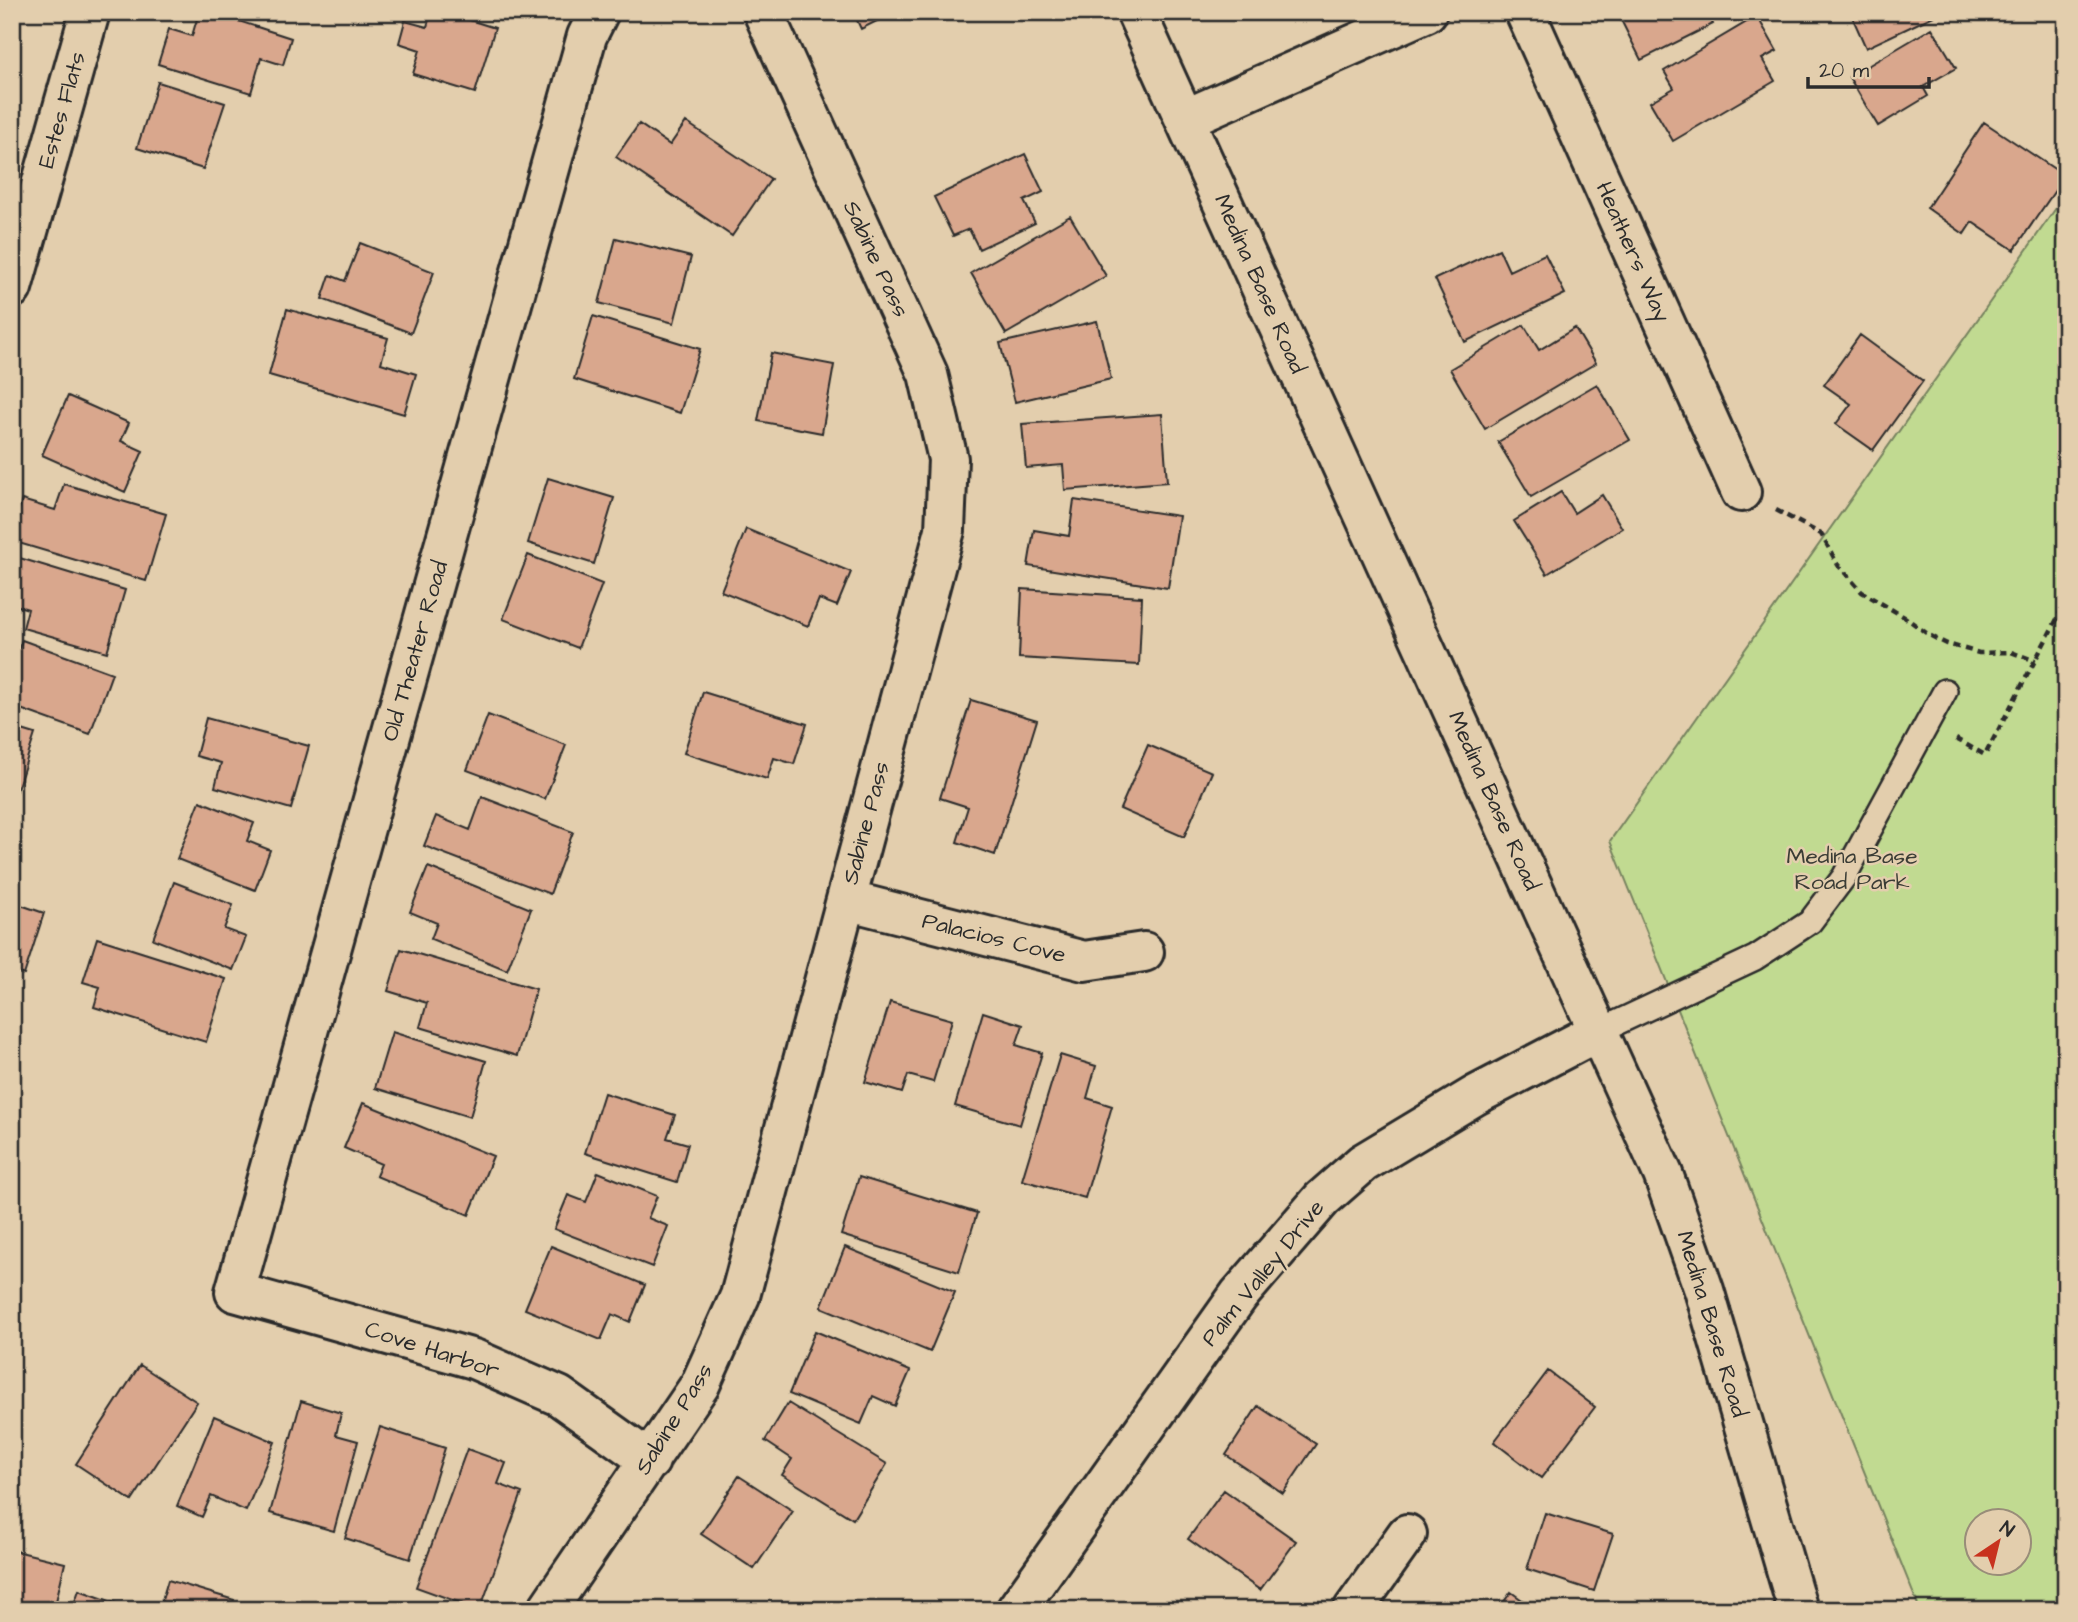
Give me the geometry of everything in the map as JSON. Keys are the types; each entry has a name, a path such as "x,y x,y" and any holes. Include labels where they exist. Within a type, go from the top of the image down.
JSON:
{"street":[{"name":"Estes Flats","path":"12,288 90,12"},
{"name":"Old Theater Road","path":"235,1292 587,36 599,12"},
{"name":"Sabine Pass","path":"547,1610 700,1385 740,1296 945,530 948,459 928,374 763,12"},
{"name":"Medina Base Road","path":"1136,12 1663,1174 1704,1290 1798,1610"},
{"path":"1185,120 1427,12"},
{"name":"Heathers Way","path":"1525,12 1741,492"},
{"name":"Palacios Cove","path":"846,900 1084,961 1144,952"},
{"name":"Palm Valley Drive","path":"1016,1610 1239,1295 1322,1199 1374,1156 1476,1095 1597,1031"},
{"name":"Cove Harbor","path":"235,1292 474,1359 559,1396 650,1461"},
{"path":"1353,1610 1407,1534"}],"lane":[{"path":"1597,1031 1755,958 1810,922 1844,877 1945,691"}],"path":[{"path":"1741,492 1821,534 1838,565 1862,592 1906,618 1928,635 1947,644 1979,653 2011,652 2036,661"},
{"path":"1928,723 1985,755 2066,602"}],"green space":[{"name":"Medina Base Road Park","path":"2066,194 2066,1610 1920,1610 1610,841"}],"building":[{"path":"199,12 211,12 291,38 283,65 261,58 251,93 158,64 169,29 192,36"},
{"path":"431,12 444,12 495,28 475,93 413,74 420,50 399,43 405,21 427,27"},
{"path":"853,12 895,12 861,29"},
{"path":"1617,12 1707,12 1713,24 1641,60"},
{"path":"1850,12 1942,12 1866,48"},
{"path":"1757,16 1777,51 1762,59 1775,81 1673,141 1650,102 1674,88 1664,71"},
{"path":"1932,28 1956,68 1923,87 1928,96 1878,126 1849,77"},
{"path":"158,82 225,103 203,169 137,148"},
{"path":"686,122 771,179 732,236 616,157 639,124 670,145"},
{"path":"1984,122 2065,176 2014,250 1972,222 1964,234 1927,208"},
{"path":"1025,154 1043,192 1024,201 1035,223 979,249 969,229 953,236 934,197"},
{"path":"1070,216 1106,276 1006,334 971,273"},
{"path":"616,238 691,257 674,323 599,303"},
{"path":"360,243 434,272 411,333 322,299 330,275 345,281"},
{"path":"1499,249 1509,271 1545,254 1565,294 1465,342 1435,279"},
{"path":"287,309 388,338 381,363 416,374 404,414 269,375"},
{"path":"593,316 700,349 680,413 574,379"},
{"path":"1097,321 1111,379 1015,402 1000,343"},
{"path":"1524,325 1539,350 1575,328 1596,363 1485,429 1450,369"},
{"path":"1860,335 1923,381 1873,450 1836,424 1851,404 1824,385"},
{"path":"771,353 834,365 822,433 758,421"},
{"path":"1597,384 1630,440 1531,497 1498,442"},
{"path":"68,396 129,423 121,441 143,451 125,492 42,455"},
{"path":"1162,414 1167,482 1065,490 1063,465 1026,468 1022,424"},
{"path":"548,478 614,498 594,564 528,543"},
{"path":"64,484 166,514 146,581 12,541 12,532 22,500 55,510"},
{"path":"1561,492 1574,513 1602,495 1622,528 1547,574 1514,521"},
{"path":"1074,500 1179,516 1168,588 1028,566 1034,530 1069,536"},
{"path":"746,529 851,572 837,606 819,599 808,626 721,591"},
{"path":"528,555 602,584 578,648 503,619"},
{"path":"13,556 125,590 107,652 23,628 28,609 12,604"},
{"path":"1022,589 1142,597 1139,665 1019,658"},
{"path":"22,640 112,673 90,734 12,706 12,667"},
{"path":"703,692 807,724 794,764 774,758 767,779 684,753"},
{"path":"971,700 1037,720 995,855 957,842 968,807 940,798"},
{"path":"488,715 566,745 545,799 467,770"},
{"path":"206,718 309,746 291,809 215,787 221,763 196,756"},
{"path":"12,727 35,734 14,799 12,799"},
{"path":"1148,745 1212,772 1184,837 1120,809"},
{"path":"482,797 573,832 550,894 424,846 436,816 470,830"},
{"path":"200,801 254,823 247,841 270,850 255,890 177,859"},
{"path":"428,867 531,909 507,970 431,939 437,923 410,912"},
{"path":"174,882 233,905 224,929 246,937 233,970 153,939"},
{"path":"12,902 44,913 24,975 12,971"},
{"path":"97,938 226,979 206,1042 94,1007 100,987 83,982"},
{"path":"401,949 536,989 517,1056 420,1027 427,1003 388,991"},
{"path":"890,1002 952,1020 933,1082 908,1075 902,1093 865,1082"},
{"path":"983,1012 1023,1025 1016,1045 1042,1053 1020,1125 955,1106"},
{"path":"392,1032 486,1061 470,1117 375,1088"},
{"path":"1060,1055 1096,1066 1087,1098 1112,1106 1085,1198 1022,1180"},
{"path":"604,1093 675,1115 667,1138 688,1144 677,1182 585,1153"},
{"path":"363,1103 493,1156 469,1215 376,1176 381,1164 344,1148"},
{"path":"598,1172 657,1196 648,1218 668,1226 652,1267 554,1229 568,1195 586,1202"},
{"path":"859,1177 977,1213 959,1272 841,1235"},
{"path":"551,1246 645,1285 630,1322 612,1314 601,1340 525,1309"},
{"path":"845,1247 955,1292 930,1352 821,1307"},
{"path":"815,1331 910,1371 895,1406 873,1396 861,1424 789,1394"},
{"path":"140,1365 197,1402 132,1501 76,1464"},
{"path":"1548,1371 1595,1407 1541,1478 1494,1442"},
{"path":"301,1401 341,1413 336,1435 358,1441 334,1531 270,1513"},
{"path":"788,1403 887,1464 853,1519 782,1475 792,1459 765,1441"},
{"path":"1258,1406 1316,1444 1283,1493 1226,1455"},
{"path":"214,1416 275,1442 246,1511 211,1496 202,1517 177,1506"},
{"path":"380,1427 445,1448 410,1559 345,1538"},
{"path":"467,1449 506,1463 498,1484 522,1493 480,1610 416,1587"},
{"path":"739,1476 793,1511 754,1569 701,1534"},
{"path":"1224,1490 1296,1541 1260,1590 1188,1539"},
{"path":"1545,1513 1613,1534 1594,1591 1527,1569"},
{"path":"12,1550 65,1563 54,1610 12,1610"},
{"path":"168,1580 234,1600 231,1610 159,1610"},
{"path":"79,1590 135,1610 72,1610"},
{"path":"1511,1592 1536,1610 1498,1610"}]}
